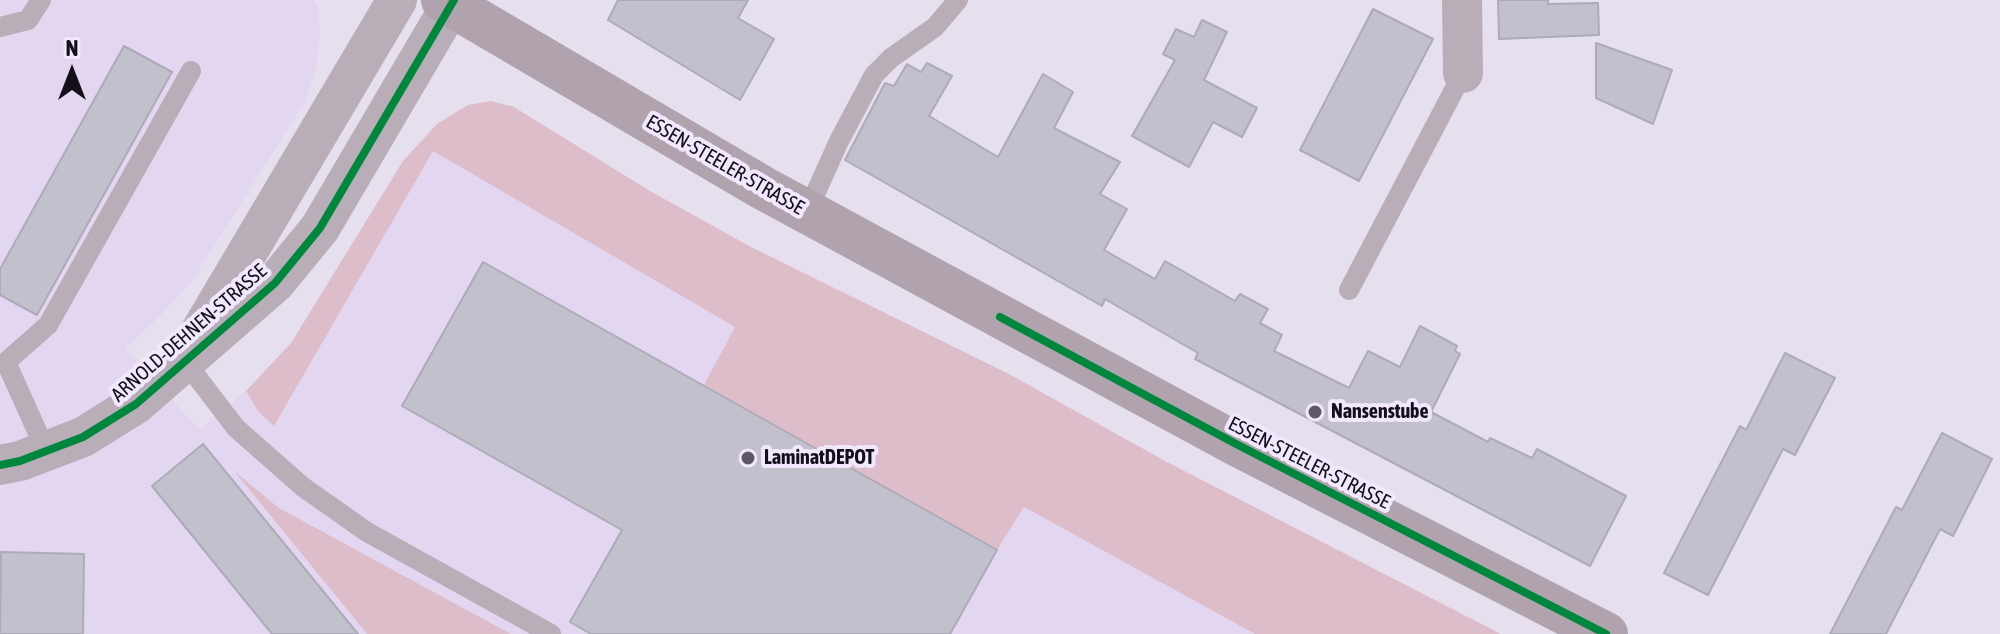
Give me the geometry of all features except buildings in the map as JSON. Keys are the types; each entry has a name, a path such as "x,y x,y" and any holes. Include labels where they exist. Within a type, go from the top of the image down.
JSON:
{"main road":[{"name":"ESSEN-STEELER-STRASSE","path":"450,2 807,212 1238,445 1606,634"}],"street":[{"name":"ARNOLD-DEHNEN-STRASSE","path":"184,360 397,0"},
{"path":"1462,0 1463,73"},
{"name":"ARNOLD-DEHNEN-STRASSE","path":"0,465 83,437 136,404 275,283 320,228 450,2"}],"lane":[{"path":"0,27 28,20 41,0"},
{"path":"807,212 839,141 874,75 891,58 935,27 958,0"},
{"path":"46,451 2,360 48,325 191,71"},
{"path":"1349,290 1463,73"},
{"path":"184,360 236,428 303,487 367,532 551,634"}],"shaded area":[{"path":"0,0 314,0 318,6 320,32 316,69 304,103 192,281 125,349 200,430 246,391 258,411 274,426 433,151 735,327 705,385 997,550 1024,507 1255,634 511,634 279,508 239,476 367,634 0,634"},
{"path":"491,101 514,107 650,191 751,247 1007,373 1165,461 1501,634 1255,634 1024,507 997,550 704,385 735,327 433,151 274,426 258,411 246,391 291,343 403,161 437,124 468,105"},
{"path":"235,472 279,508 511,634 367,634"}],"cycle path":[{"path":"0,465 20,461 83,437 136,404 275,283 320,228 454,0"},
{"path":"1000,317 1238,445 1606,634"}],"place":[{"name":"Nansenstube","path":"1315,412"},
{"name":"LaminatDEPOT","path":"748,458"}]}
